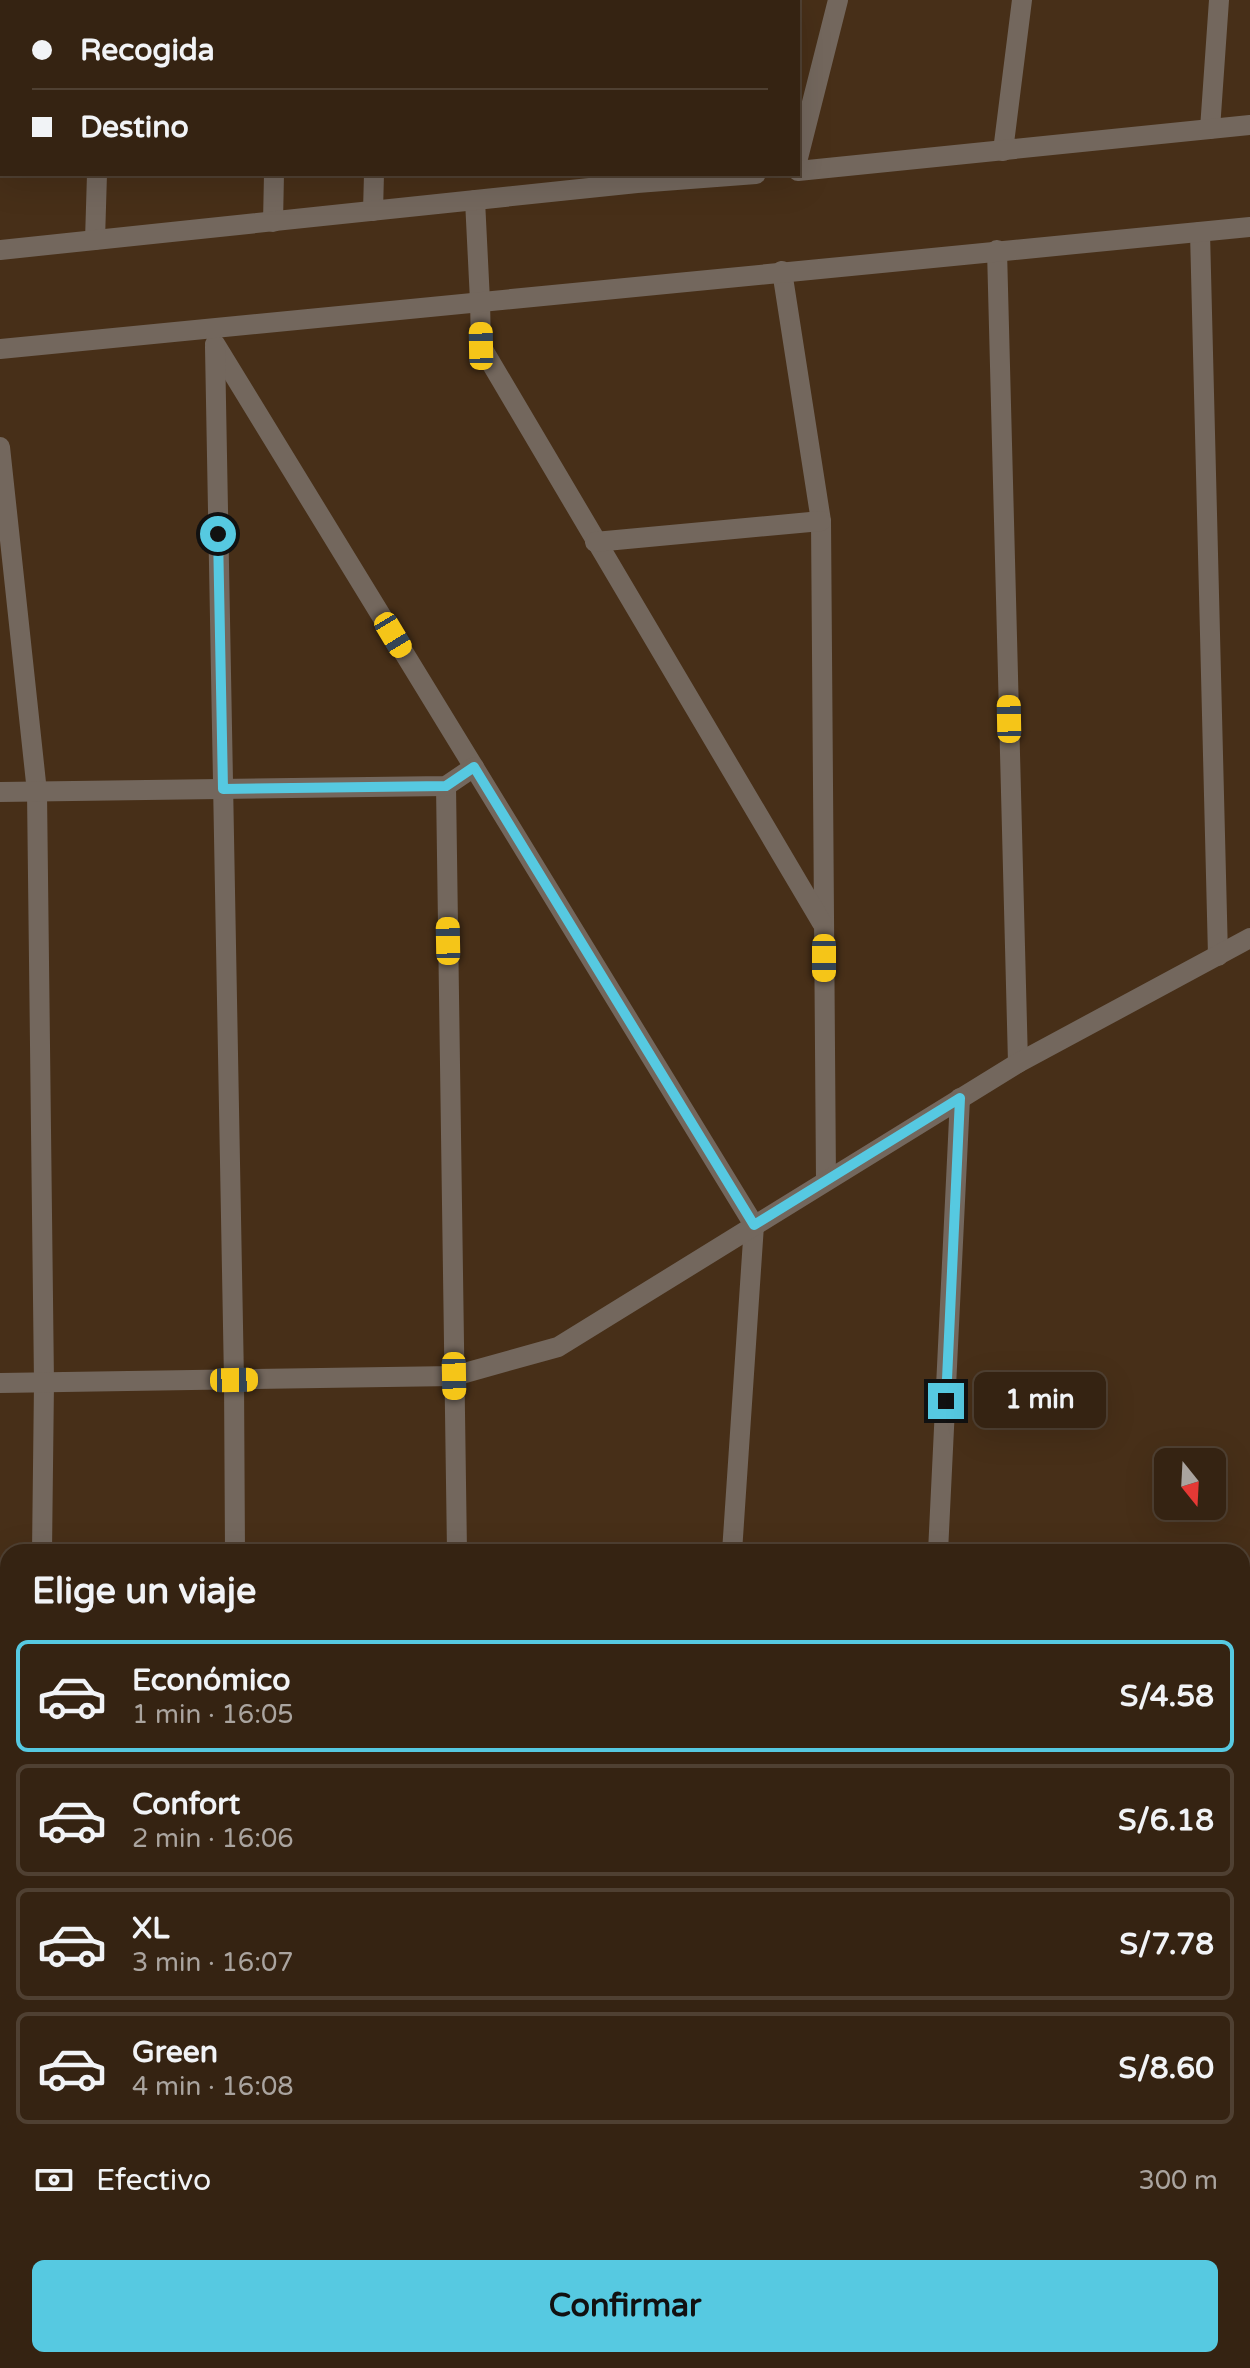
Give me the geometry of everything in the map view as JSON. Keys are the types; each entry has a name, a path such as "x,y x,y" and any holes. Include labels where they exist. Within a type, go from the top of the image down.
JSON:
{"street":[{"path":"800,150 838,0"},
{"path":"1003,151 1022,0"},
{"path":"1210,129 1219,0"},
{"path":"800,171 1250,125"},
{"path":"95,240 97,176"},
{"path":"273,222 274,176"},
{"path":"373,211 374,176"},
{"path":"0,250 475,200 637,178 696,176"},
{"path":"475,200 481,346 824,926"},
{"path":"0,349 214,336 480,301 1250,227"},
{"path":"1200,232 1218,956"},
{"path":"997,250 1018,1063"},
{"path":"782,271 821,521 826,1180"},
{"path":"214,336 754,1225 733,1544"},
{"path":"214,336 235,1544"},
{"path":"0,447 37,792 44,1383 42,1544"},
{"path":"595,542 821,521"},
{"path":"0,792 446,786 474,767"},
{"path":"446,786 457,1544"},
{"path":"0,1383 454,1376 558,1347 1018,1063 1250,938"},
{"path":"938,1544 960,1098"}],"route":[{"path":"218,534 223,789 446,786 474,767 754,1225 960,1098 946,1401"}]}
